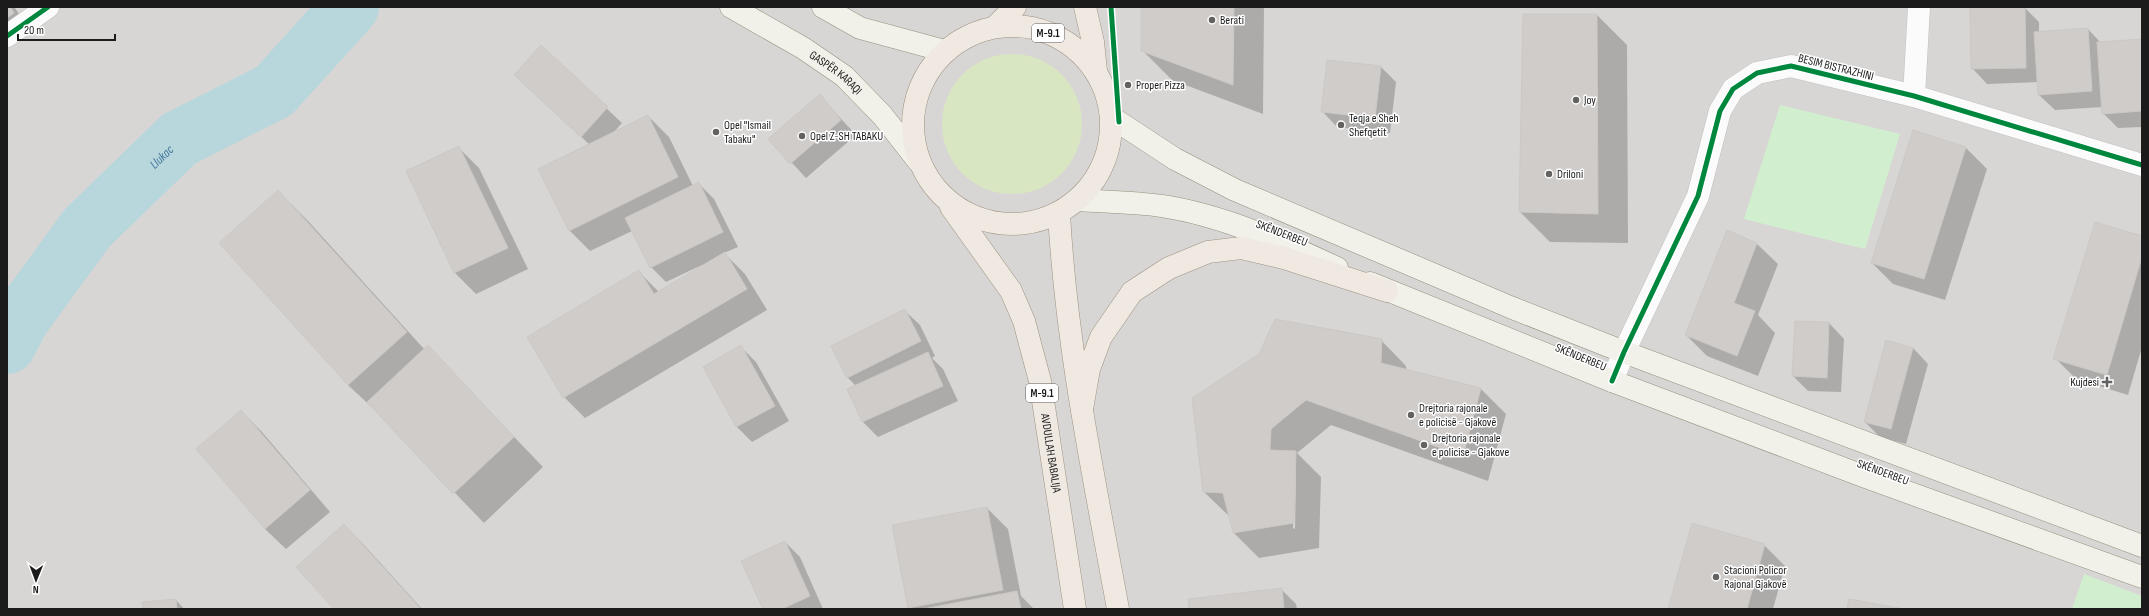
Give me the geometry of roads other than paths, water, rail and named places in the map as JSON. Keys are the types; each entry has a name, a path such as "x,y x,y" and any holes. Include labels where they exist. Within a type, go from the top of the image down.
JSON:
{"main road":[{"name":"GASPËR KARAQI","path":"731,7 803,48 844,76 882,115 919,162"},
{"path":"823,7 860,28 945,52"},
{"name":"M-9.1","path":"995,27 1015,7"},
{"name":"M-9.1","path":"1085,7 1093,42 1096,71 1108,101 1111,117 1111,140 1104,162 1093,183 1077,200 1059,213 1037,222 1013,224 990,222 967,214 947,200 931,183 919,162 913,139 913,114 918,91 929,70 945,52 960,40 995,27 1014,26 1034,28 1052,34 1069,43 1084,56 1096,71"},
{"name":"SKËNDERBEU","path":"1111,117 1174,159 1235,190 1510,307 1624,352 2142,546"},
{"name":"AVDULLAH BABALIJA","path":"947,200 1011,291 1024,321 1040,381 1074,609"},
{"name":"SKËNDERBEU","path":"1077,200 1163,206 1201,215 1302,251 1387,291 1612,381 1863,476 2142,577"},
{"path":"1059,213 1066,301 1082,409 1118,609"},
{"path":"1082,409 1090,369 1101,337 1132,292 1169,268 1208,252 1241,248 1284,258 1387,291"}],"street":[{"path":"7,36 48,7"},
{"path":"1914,96 1919,7"},
{"name":"BESIM BISTRAZHINI","path":"1612,381 1624,352 1698,196 1720,111 1733,89 1757,73 1791,66 1914,96 2142,165"}],"waterway":[{"name":"Llukac","path":"7,345 20,320 87,228 179,139 274,91 350,7"}],"place":[{"name":"Berati","path":"1212,20"},
{"name":"Proper Pizza","path":"1128,85"},
{"name":"Joy","path":"1576,100"},
{"name":"Teqja e Sheh Shefqetit","path":"1341,125"},
{"name":"Opel \"Ismail Tabaku\"","path":"716,132"},
{"name":"Opel Z-SH TABAKU","path":"802,136"},
{"name":"Driloni","path":"1549,174"},
{"name":"Kujdesi","path":"2107,382"},
{"name":"Drejtoria rajonale e policisë - Gjakovë","path":"1411,415"},
{"name":"Drejtoria rajonale e policise - Gjakove","path":"1424,445"},
{"name":"Stacioni Policor Rajonal Gjakovë","path":"1716,577"}]}
